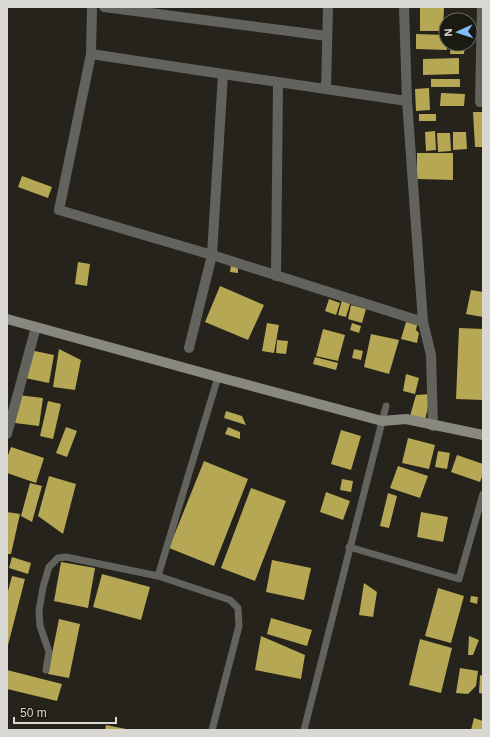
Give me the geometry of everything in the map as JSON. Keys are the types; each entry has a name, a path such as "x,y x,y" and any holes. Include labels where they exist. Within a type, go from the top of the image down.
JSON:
{"main road":[{"path":"7,319 382,421 406,419 433,426 483,435"}],"street":[{"path":"92,7 91,54 59,210 212,255 423,322"},
{"path":"104,7 327,36"},
{"path":"326,89 328,7"},
{"path":"404,7 407,101 423,322 431,355 433,426"},
{"path":"482,7 482,79 480,102 483,102"},
{"path":"91,54 407,101"},
{"path":"189,348 212,255 223,74"},
{"path":"276,276 278,82"},
{"path":"7,434 36,327"}],"lane":[{"path":"158,576 218,377"},
{"path":"304,730 349,547 386,406"},
{"path":"349,547 459,579 483,494"},
{"path":"46,670 50,652 40,626 39,611 49,567 58,558 66,557 158,576 230,600 238,608 240,626 212,730"}],"building":[{"path":"420,8 444,8 444,12 438,12 438,31 420,31"},
{"path":"416,34 438,35 438,50 416,49"},
{"path":"450,52 464,52 464,54 450,54"},
{"path":"459,58 459,74 423,75 423,59"},
{"path":"431,79 460,79 460,87 431,87"},
{"path":"429,88 430,110 416,111 415,89"},
{"path":"441,93 465,94 464,106 440,106"},
{"path":"473,112 483,112 483,147 475,147"},
{"path":"419,114 436,114 436,121 419,121"},
{"path":"435,131 436,150 426,151 425,132"},
{"path":"453,132 466,132 467,149 453,150"},
{"path":"437,133 450,133 451,151 438,152"},
{"path":"417,153 453,153 453,180 417,179"},
{"path":"22,176 52,187 48,198 18,187"},
{"path":"78,262 90,264 87,286 75,284"},
{"path":"231,265 238,268 238,273 230,272"},
{"path":"220,286 264,305 248,340 205,322"},
{"path":"471,290 483,292 483,317 466,314"},
{"path":"329,299 340,303 336,315 325,311"},
{"path":"342,300 350,304 346,317 338,315"},
{"path":"351,305 366,309 362,323 348,319"},
{"path":"406,322 417,325 416,330 419,333 417,343 401,339"},
{"path":"267,323 279,325 274,353 262,351"},
{"path":"352,323 361,326 359,333 350,330"},
{"path":"459,328 483,329 483,400 456,399"},
{"path":"323,329 345,335 338,361 316,356"},
{"path":"371,334 399,340 389,374 364,367"},
{"path":"277,340 288,341 286,354 276,353"},
{"path":"59,349 81,360 75,390 53,387"},
{"path":"354,349 363,351 361,360 352,358"},
{"path":"30,350 54,355 49,383 25,378"},
{"path":"315,357 338,363 336,370 313,364"},
{"path":"406,374 419,378 415,394 403,391"},
{"path":"431,394 425,420 410,416 416,395"},
{"path":"18,395 43,398 39,426 15,423"},
{"path":"48,401 61,404 53,439 40,436"},
{"path":"226,411 242,416 246,425 224,418"},
{"path":"66,427 77,431 67,457 56,453"},
{"path":"228,427 240,432 240,439 225,434"},
{"path":"341,430 361,436 351,470 331,464"},
{"path":"408,438 435,445 429,469 402,463"},
{"path":"11,447 44,458 36,483 7,473 7,458"},
{"path":"438,451 450,453 447,469 435,467"},
{"path":"457,455 483,464 483,474 480,482 451,472"},
{"path":"204,461 248,479 214,566 169,548"},
{"path":"398,466 428,476 420,498 390,488"},
{"path":"49,476 76,484 63,534 38,516"},
{"path":"342,479 353,481 351,492 340,490"},
{"path":"30,483 42,486 32,522 21,516"},
{"path":"251,488 286,501 255,581 221,568"},
{"path":"326,492 350,501 343,520 320,512"},
{"path":"388,493 397,496 389,528 380,526"},
{"path":"7,512 20,514 11,554 7,554"},
{"path":"421,512 448,517 443,542 417,537"},
{"path":"12,557 31,563 28,574 9,568"},
{"path":"272,560 311,568 304,600 266,592"},
{"path":"61,562 95,568 88,608 54,601"},
{"path":"102,574 150,587 141,620 93,607"},
{"path":"12,576 25,579 8,645 7,595"},
{"path":"364,583 377,592 373,617 359,615"},
{"path":"438,588 464,596 451,643 425,636"},
{"path":"471,596 478,597 477,604 470,602"},
{"path":"271,618 312,630 307,646 267,634"},
{"path":"59,619 80,624 69,678 48,674"},
{"path":"261,636 305,655 301,679 255,670"},
{"path":"469,636 479,640 473,655 468,655"},
{"path":"420,639 452,648 441,693 409,685"},
{"path":"460,668 478,671 476,686 468,694 456,693"},
{"path":"7,670 62,684 57,701 7,689"},
{"path":"480,675 483,676 483,694 479,693"},
{"path":"474,718 483,721 483,730 471,730"},
{"path":"106,725 126,729 126,730 105,730"}]}
